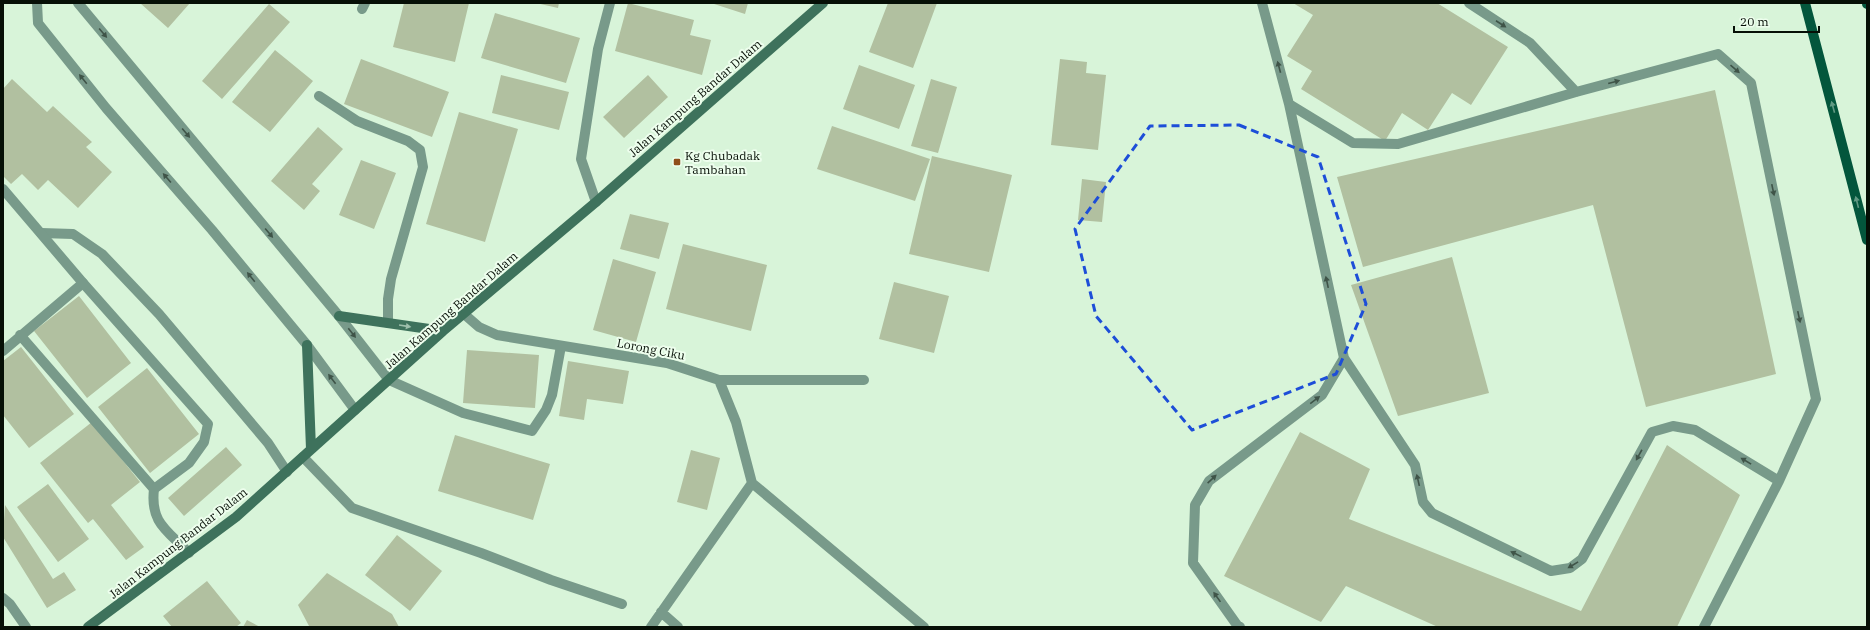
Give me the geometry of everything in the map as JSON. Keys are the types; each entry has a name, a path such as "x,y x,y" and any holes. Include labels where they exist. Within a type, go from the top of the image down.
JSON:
{"main road":[{"path":"1805,3 1867,240"}],"street":[{"path":"37,3 38,23 106,108 212,230 306,345 356,410"},
{"path":"78,3 339,316 390,380 463,413 532,431 546,410 552,395 561,346"},
{"path":"596,202 582,160 598,49 610,3"},
{"name":"Jalan Kampung Bandar Dalam","path":"88,627 236,517 443,331 596,202 823,3"},
{"path":"1262,3 1289,104 1344,358 1415,466 1423,502 1432,513 1552,571 1570,568 1582,559 1652,432 1673,426 1695,430 1779,481"},
{"path":"1469,3 1530,43 1576,92"},
{"path":"1289,104 1353,143 1398,144 1576,92 1718,54 1751,83 1816,399 1779,481 1704,627"},
{"path":"319,96 357,121 408,141 420,150 423,167 391,279 388,299 388,323"},
{"path":"3,189 83,283 208,424 204,442 189,463 154,489 152,504 156,519 189,553"},
{"path":"41,233 73,234 102,254 159,314 263,437 286,472"},
{"path":"3,351 83,283"},
{"name":"Lorong Ciku","path":"464,314 479,327 496,335 667,363 719,380 864,380"},
{"path":"339,316 443,331"},
{"path":"20,335 154,489"},
{"path":"306,345 311,450"},
{"path":"1240,627 1237,625 1193,563 1195,505 1209,481 1322,395 1344,358"},
{"path":"719,380 736,422 752,483 924,627"},
{"path":"303,457 352,508 622,604"},
{"path":"651,627 752,483"},
{"path":"3,598 10,604 26,627"},
{"path":"661,612 678,627"}],"highlighted area":[{"path":"1239,125 1318,157 1366,304 1336,374 1192,430 1096,316 1075,229 1150,126"}],"building":[{"path":"140,3 190,3 168,28"},
{"path":"404,3 469,3 455,62 393,47"},
{"path":"536,3 559,3 558,8"},
{"path":"628,3 694,20 690,35 711,40 702,75 615,51"},
{"path":"711,3 748,3 745,14"},
{"path":"888,3 937,3 913,68 869,52"},
{"path":"1293,3 1437,3 1508,47 1471,105 1452,93 1428,130 1402,113 1385,141 1301,89 1312,71 1287,56 1313,15"},
{"path":"269,4 290,22 222,99 202,81"},
{"path":"495,13 580,38 566,83 481,58"},
{"path":"275,50 313,81 270,132 232,102"},
{"path":"361,59 449,92 432,137 344,104"},
{"path":"1060,59 1087,62 1086,73 1106,75 1098,150 1051,145"},
{"path":"859,65 915,85 899,129 843,109"},
{"path":"501,75 569,92 559,130 492,113"},
{"path":"648,75 668,97 624,138 603,117"},
{"path":"12,79 47,112 53,106 92,142 86,147 112,172 78,208 48,180 38,190 22,174 11,184 3,176 3,89"},
{"path":"931,79 957,87 938,153 911,146"},
{"path":"1715,90 1776,374 1646,407 1593,205 1363,267 1337,177"},
{"path":"459,112 518,129 485,242 426,224"},
{"path":"832,126 930,159 915,201 817,169"},
{"path":"318,127 343,149 312,184 320,191 304,210 271,181"},
{"path":"932,156 1012,175 989,272 909,254"},
{"path":"361,160 396,173 374,229 339,215"},
{"path":"1082,179 1106,182 1102,222 1078,220"},
{"path":"630,214 669,223 659,259 620,249"},
{"path":"683,244 767,265 751,331 666,309"},
{"path":"1452,257 1489,393 1398,416 1351,285"},
{"path":"613,259 656,272 636,342 593,330"},
{"path":"894,282 949,296 934,353 879,339"},
{"path":"79,296 131,363 87,398 34,331"},
{"path":"21,347 74,414 29,448 3,415 3,361"},
{"path":"467,350 539,355 535,408 463,403"},
{"path":"568,361 629,371 623,404 587,399 584,420 559,416"},
{"path":"147,368 199,434 150,473 98,407"},
{"path":"92,422 140,482 111,505 144,547 126,560 93,519 88,523 40,463"},
{"path":"1300,432 1370,469 1349,519 1581,611 1667,445 1740,495 1677,627 1438,627 1346,586 1321,622 1224,576"},
{"path":"455,435 550,464 533,520 438,491"},
{"path":"226,447 242,465 184,516 168,498"},
{"path":"691,450 720,458 707,510 677,502"},
{"path":"48,484 89,539 58,562 17,507"},
{"path":"5,505 53,579 64,572 76,590 47,608 3,537"},
{"path":"397,535 442,571 410,611 365,575"},
{"path":"327,573 392,614 399,627 309,626 298,605"},
{"path":"207,581 241,623 236,627 172,627 163,616"},
{"path":"247,620 260,627 243,627"}],"place":[{"name":"Kg Chubadak Tambahan","path":"677,162"}]}
